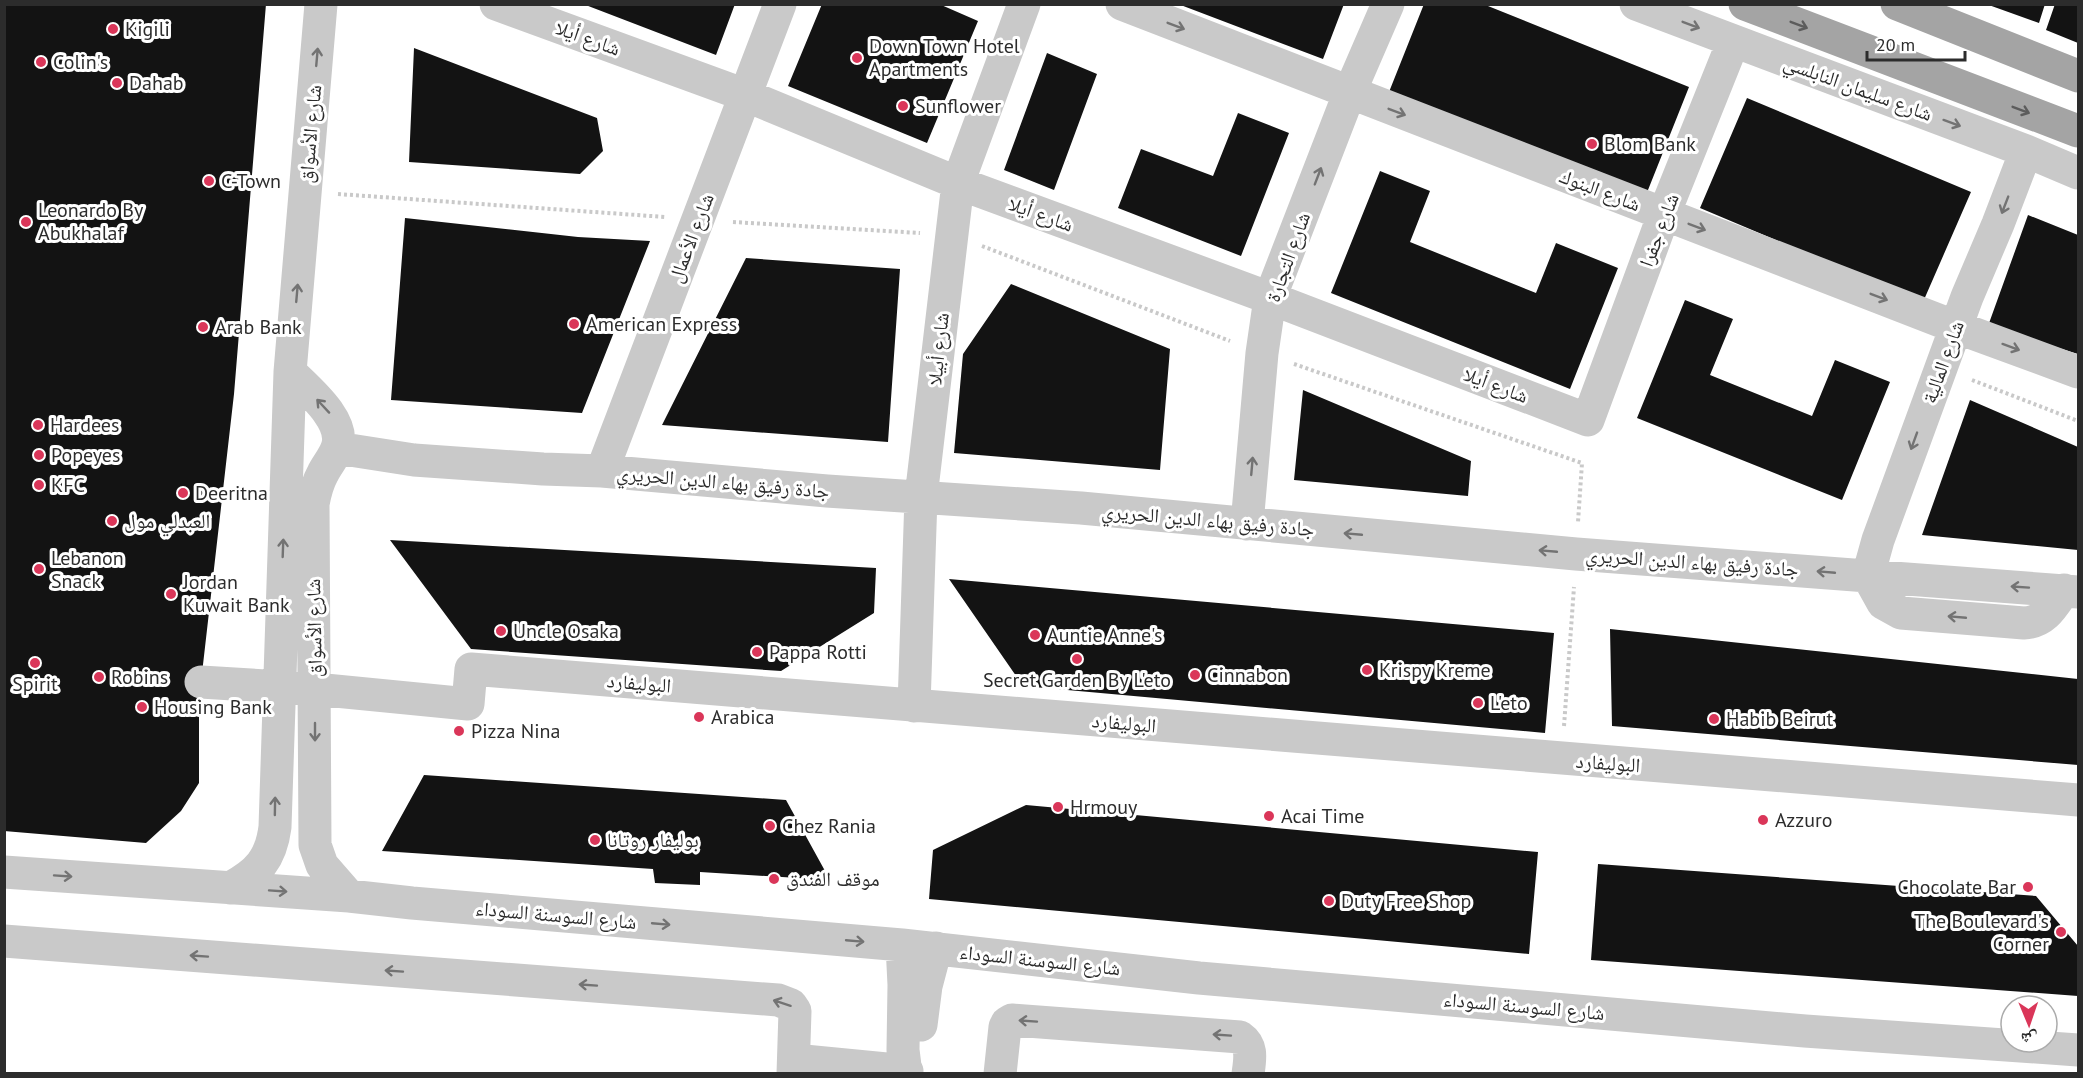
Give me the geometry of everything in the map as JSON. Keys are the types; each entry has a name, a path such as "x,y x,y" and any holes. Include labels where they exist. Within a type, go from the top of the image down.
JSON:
{"main road":[{"name":"شارع سليمان النابلسي","path":"1744,4 2079,131"},
{"path":"1897,4 2079,76"}],"street":[{"name":"شارع الأسواق","path":"230,888 245,880 261,866 273,840 290,372 321,4"},
{"name":"شارع أيلا","path":"496,4 745,95 958,183 1270,298 1588,420"},
{"name":"شارع الأعمال","path":"602,471 780,4"},
{"name":"شارع أبيلا","path":"914,705 921,497 950,234 958,183 1024,4"},
{"name":"شارع البنوك","path":"1122,4 1349,94 2079,372"},
{"name":"شارع التجارة","path":"1247,524 1262,352 1270,298 1349,94 1388,4"},
{"name":"شارع سليمان النابلسي","path":"1636,4 2079,173"},
{"name":"شارع جفرا","path":"1588,420 1664,214 1733,42"},
{"name":"شارع المالية","path":"1868,576 1878,540 1956,327 2026,151"},
{"path":"290,372 330,413 336,424 339,438 337,448"},
{"name":"شارع الأسواق","path":"337,448 321,476 313,504 315,844 321,865 349,896"},
{"name":"جادة رفيق بهاء الدين الحريري","path":"337,448 414,460 602,471 828,491 1081,508 1576,554 2071,591"},
{"name":"البوليفارد","path":"201,682 315,689 468,704 471,669 2079,800"},
{"name":"شارع السوسنة السوداء","path":"4,872 349,896 936,948 1199,978 1805,1031 2006,1059 2077,1050"},
{"path":"4,941 778,1000 791,1005 795,1011 793,1067 907,1072"},
{"path":"902,945 903,1050 907,1072"},
{"path":"907,1072 918,1053 923,1000 936,948"},
{"path":"1000,1074 1005,1027 1012,1020 1240,1036 1249,1047 1248,1074"}],"path":[{"path":"305,191 698,220 950,234 1262,352 1582,463 1561,759"},
{"path":"1941,368 2079,421"}],"building":[{"name":"العبدلي مول","path":"4,4 266,4 234,394 201,682 199,783 181,811 146,843 4,831"},
{"path":"583,4 735,4 716,55"},
{"path":"822,4 939,4 978,21 927,143 788,86"},
{"path":"1178,4 1344,4 1323,59"},
{"name":"Blom Bank","path":"1424,4 1483,4 1689,87 1646,195 1389,92"},
{"path":"1986,4 2045,4 2039,23"},
{"path":"2055,4 2078,4 2078,43 2046,30"},
{"path":"414,48 597,118 603,151 580,174 409,162"},
{"path":"1047,53 1097,74 1054,190 1004,170"},
{"path":"1747,98 1971,192 1923,302 1700,208"},
{"path":"1238,113 1289,133 1241,256 1118,208 1141,149 1213,176"},
{"path":"1380,171 1430,191 1410,242 1536,293 1556,243 1618,268 1570,389 1331,293"},
{"path":"2028,215 2078,235 2078,354 1988,326"},
{"path":"405,218 578,237 650,241 582,413 391,400"},
{"path":"746,258 900,269 888,442 662,425"},
{"path":"1011,284 1170,349 1160,470 954,453 963,354"},
{"path":"1685,300 1733,319 1710,375 1812,416 1835,360 1890,382 1842,500 1637,418"},
{"path":"1303,390 1471,461 1468,496 1294,480"},
{"path":"1970,400 2078,447 2078,550 1922,535"},
{"path":"390,540 876,568 874,613 781,671 471,649"},
{"path":"949,579 1554,633 1545,733 1023,686"},
{"path":"1610,629 2078,679 2078,765 1612,726"},
{"path":"424,775 786,800 830,880 700,872 700,885 655,883 653,869 382,851"},
{"path":"1026,805 1538,852 1529,954 929,899 933,850"},
{"path":"1598,864 2036,896 2078,946 2078,996 2059,994 1591,960"}],"place":[{"name":"Kigili","path":"113,29"},
{"name":"Down Town Hotel Apartments","path":"857,58"},
{"name":"Colin's","path":"41,62"},
{"name":"Dahab","path":"117,83"},
{"name":"Sunflower","path":"903,106"},
{"name":"Blom Bank","path":"1592,144"},
{"name":"C-Town","path":"209,181"},
{"name":"Leonardo By Abukhalaf","path":"26,222"},
{"name":"American Express","path":"574,324"},
{"name":"Arab Bank","path":"203,327"},
{"name":"Hardees","path":"38,425"},
{"name":"Popeyes","path":"39,455"},
{"name":"KFC","path":"39,485"},
{"name":"Deeritna","path":"183,493"},
{"name":"العبدلي مول","path":"112,521"},
{"name":"Lebanon Snack","path":"39,569"},
{"name":"Jordan Kuwait Bank","path":"171,594"},
{"name":"Uncle Osaka","path":"501,631"},
{"name":"Auntie Anne's","path":"1035,635"},
{"name":"Pappa Rotti","path":"757,652"},
{"name":"Secret Garden By L'eto","path":"1077,659"},
{"name":"Spirit","path":"35,663"},
{"name":"Krispy Kreme","path":"1367,670"},
{"name":"Cinnabon","path":"1195,675"},
{"name":"Robins","path":"99,677"},
{"name":"L'eto","path":"1478,703"},
{"name":"Housing Bank","path":"142,707"},
{"name":"Arabica","path":"699,717"},
{"name":"Habib Beirut","path":"1714,719"},
{"name":"Pizza Nina","path":"459,731"},
{"name":"Hrmouy","path":"1058,807"},
{"name":"Acai Time","path":"1269,816"},
{"name":"Azzuro","path":"1763,820"},
{"name":"Chez Rania","path":"770,826"},
{"name":"بوليفار روتانا","path":"595,840"},
{"name":"موقف الفندق","path":"774,879"},
{"name":"Chocolate Bar","path":"2028,887"},
{"name":"Duty Free Shop","path":"1329,901"},
{"name":"The Boulevard's Corner","path":"2061,932"}]}
